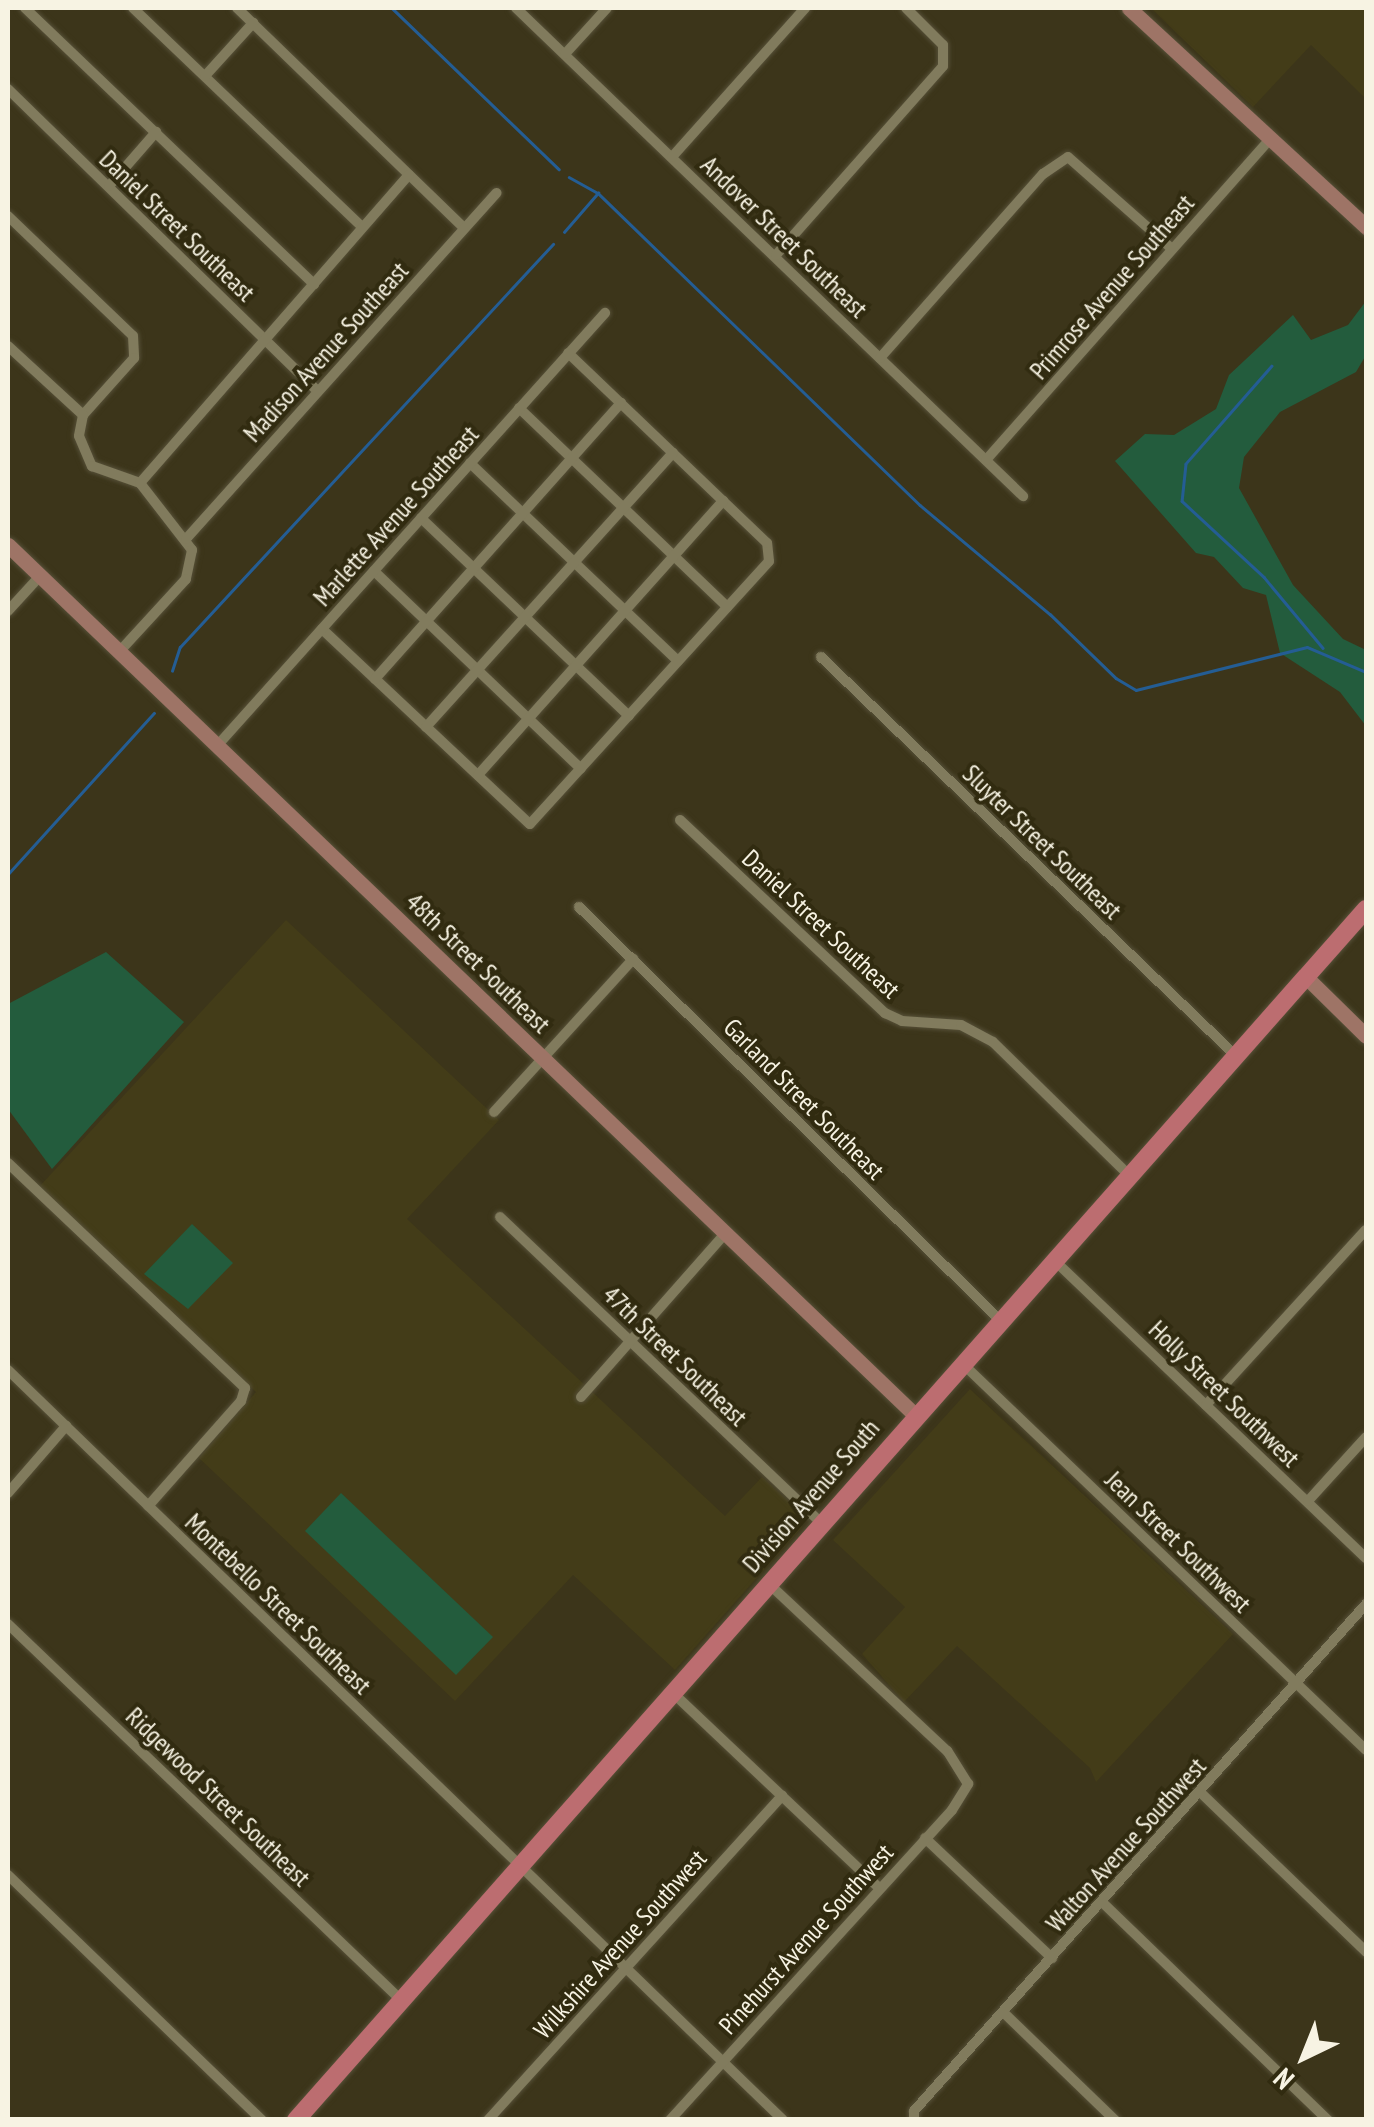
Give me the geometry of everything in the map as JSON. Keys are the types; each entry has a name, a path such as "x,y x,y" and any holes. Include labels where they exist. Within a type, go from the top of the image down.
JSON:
{"main road":[{"name":"Division Avenue South","path":"296,2120 1366,909"}],"street":[{"path":"25,8 314,284"},
{"path":"133,8 362,227"},
{"path":"237,8 464,228"},
{"name":"Andover Street Southeast","path":"516,8 1023,496"},
{"path":"565,54 607,8"},
{"path":"672,157 804,8"},
{"path":"776,256 943,66 944,45 906,8"},
{"path":"1129,8 1268,141 1366,227"},
{"path":"206,76 253,23"},
{"name":"Daniel Street Southeast","path":"8,89 318,390"},
{"path":"109,186 156,132"},
{"name":"Primrose Avenue Southeast","path":"986,460 1268,141"},
{"path":"880,358 1043,174 1068,157 1172,249"},
{"path":"140,483 409,175"},
{"name":"Madison Avenue Southeast","path":"186,538 496,192"},
{"path":"8,216 133,336 134,358 83,415 79,436 92,466 140,483 148,501 186,538 193,558 186,579 119,652"},
{"name":"Marlette Avenue Southeast","path":"216,747 605,313"},
{"path":"8,346 83,415"},
{"path":"322,629 530,824 769,561 767,542 568,353"},
{"path":"376,679 621,403"},
{"path":"519,408 728,607"},
{"path":"426,726 673,453"},
{"path":"470,463 678,662"},
{"path":"478,775 723,501"},
{"path":"422,518 628,716"},
{"name":"48th Street Southeast","path":"8,546 916,1415"},
{"path":"374,570 580,769"},
{"path":"8,611 40,576"},
{"name":"Sluyter Street Southeast","path":"821,656 1236,1056"},
{"name":"Daniel Street Southeast","path":"680,820 885,1013 902,1021 961,1025 993,1042 1130,1176"},
{"name":"Garland Street Southeast","path":"578,907 1000,1320"},
{"path":"494,1112 634,960"},
{"path":"1306,977 1366,1036"},
{"path":"8,1163 245,1391 148,1506"},
{"name":"47th Street Southeast","path":"500,1217 822,1524"},
{"path":"1206,1405 1366,1230"},
{"path":"580,1398 724,1235"},
{"name":"Holly Street Southwest","path":"1054,1260 1366,1558"},
{"name":"Jean Street Southwest","path":"962,1364 1366,1750"},
{"name":"Montebello Street Southeast","path":"8,1370 518,1868 783,2120"},
{"path":"8,1493 66,1426"},
{"path":"1308,1502 1366,1438"},
{"name":"Pinehurst Avenue Southwest","path":"670,2120 925,1838 968,1784 947,1751 768,1583"},
{"name":"Walton Avenue Southwest","path":"914,2115 1366,1604"},
{"name":"Ridgewood Street Southeast","path":"8,1624 401,2000"},
{"path":"672,1692 878,1887"},
{"path":"1200,1792 1366,1952"},
{"name":"Wilkshire Avenue Southwest","path":"488,2120 782,1796"},
{"path":"925,1838 1052,1958"},
{"path":"8,1875 262,2120"},
{"path":"1103,1903 1328,2120"},
{"path":"1003,2012 1116,2120"}],"shaded area":[{"path":"1151,8 1366,8 1366,99 1311,45 1253,107"},
{"path":"286,920 499,1120 407,1219 725,1516 762,1477 798,1510 802,1527 675,1670 573,1575 455,1701 199,1458 256,1392 39,1187"},
{"path":"970,1389 1233,1634 1096,1782 1090,1768 957,1646 904,1702 862,1654 905,1607 833,1540"}],"green space":[{"path":"1366,301 1366,355 1356,372 1280,412 1244,457 1239,488 1293,585 1343,639 1366,650 1366,726 1340,692 1280,653 1266,595 1243,588 1214,557 1196,553 1115,461 1145,434 1174,435 1216,409 1229,375 1293,315 1311,340 1348,325"},
{"path":"106,952 184,1022 52,1169 8,1109 8,1004"},
{"path":"192,1224 233,1263 188,1309 144,1274"},
{"path":"341,1493 493,1637 456,1675 305,1531"}],"waterway":[{"path":"392,8 559,169"},
{"path":"569,177 598,193 920,505 1050,614 1116,678 1136,690 1307,647 1366,672"},
{"path":"564,232 598,193"},
{"path":"172,671 180,647 553,244"},
{"path":"1272,366 1186,464 1182,501 1264,577 1323,648"},
{"path":"8,874 154,713"}]}
